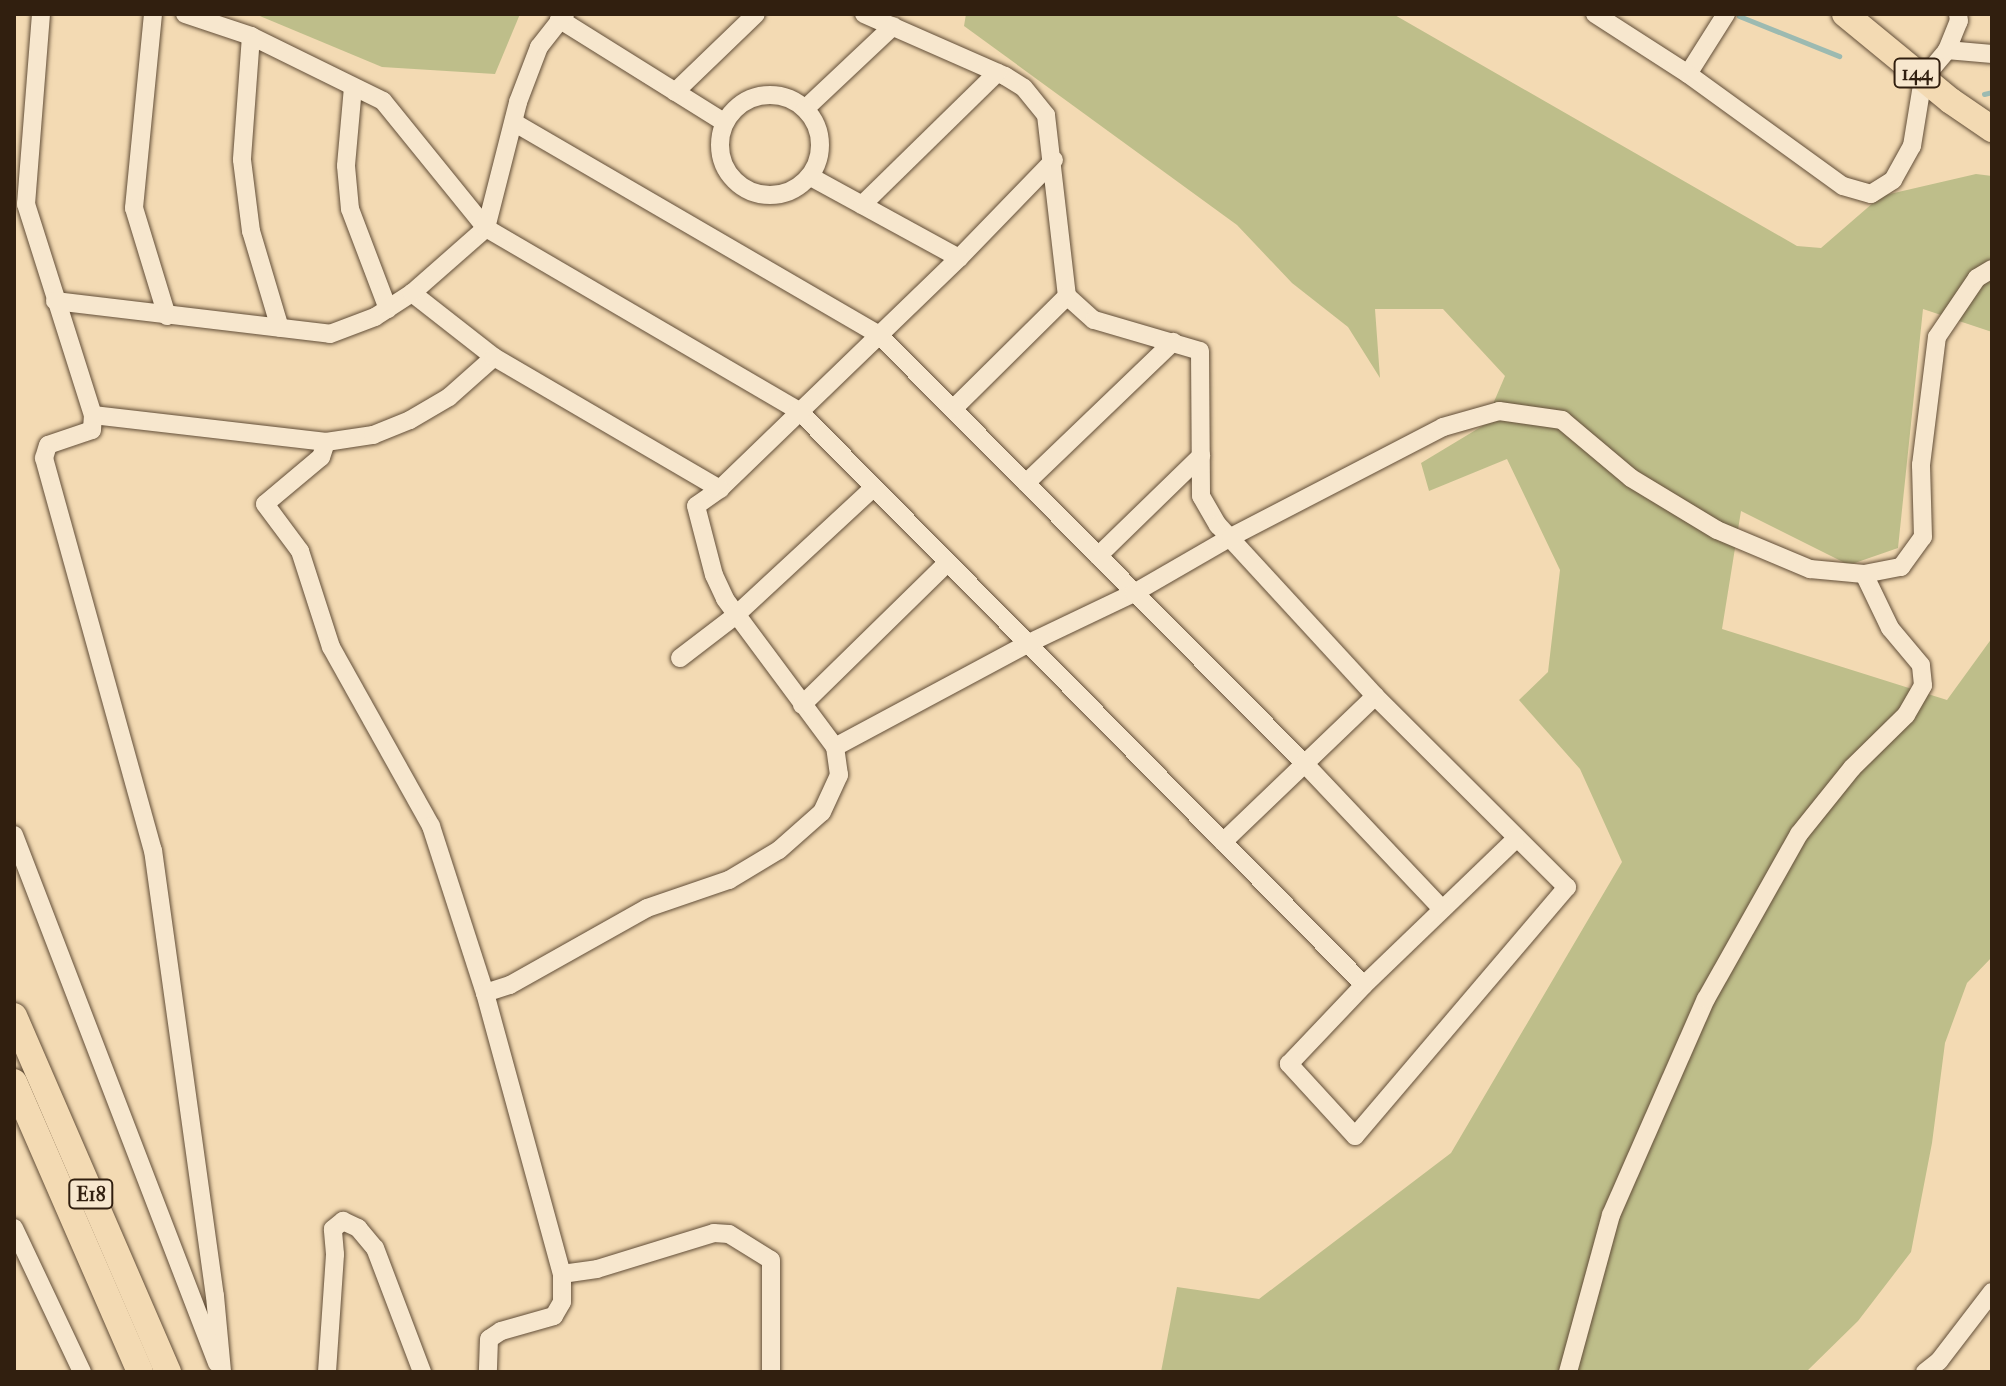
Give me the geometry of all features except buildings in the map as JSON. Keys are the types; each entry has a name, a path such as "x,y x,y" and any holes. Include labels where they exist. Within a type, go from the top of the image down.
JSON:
{"highway":[{"name":"144","path":"1845,14 1923,79 1992,129"},
{"name":"E18","path":"14,1016 168,1372"},
{"name":"E18","path":"14,1082 140,1372"}],"street":[{"path":"41,14 26,204 93,415 92,430 48,445 44,458 153,850 215,1296 222,1372"},
{"path":"153,14 134,208 167,316"},
{"path":"185,14 251,36 383,101 486,228 799,411 1364,985"},
{"path":"675,92 756,14"},
{"path":"864,14 997,73 1024,88 1046,115 1054,160 1067,296 1094,320 1200,351 1201,496 1218,525 1375,696 1567,887 1355,1136 1289,1064 1364,985 1517,838"},
{"path":"1595,14 1688,74 1843,186 1871,194 1893,180 1912,146 1923,79 1947,50 1959,21 1958,14"},
{"path":"1688,74 1726,14"},
{"path":"55,301 330,334 388,309 412,293 486,228 518,102 539,47 562,16 724,122"},
{"path":"805,109 893,26"},
{"path":"251,36 242,160 251,231 280,328"},
{"path":"1947,50 1992,54"},
{"path":"862,205 997,73"},
{"path":"353,87 346,166 350,209 388,309"},
{"path":"769,95 785,96 805,109 812,115 819,141 811,177 795,188 777,194 759,195 741,187 726,172 718,143 724,122 737,107 769,95"},
{"path":"515,123 878,334 1304,763 1442,909"},
{"path":"485,993 510,985 647,908 729,880 779,850 822,812 839,775 835,747 736,615 714,575 696,506 720,489 959,258 1054,160"},
{"path":"811,177 959,258"},
{"path":"835,747 1027,644 1134,593 1231,537 1443,427 1507,410 1562,420 1631,478 1717,530 1810,569 1864,574 1901,567 1923,537 1921,465 1937,337 1977,278 1992,269"},
{"path":"412,293 494,357 720,489"},
{"path":"953,409 1067,296"},
{"path":"1026,483 1173,342"},
{"path":"93,415 326,442 373,435 410,420 449,397 494,357"},
{"path":"326,442 321,457 265,504 300,551 331,647 431,826 485,993 562,1274 562,1302 554,1316 501,1331 489,1339 488,1372"},
{"path":"1098,556 1201,456"},
{"path":"680,658 736,615 874,487"},
{"path":"802,705 947,563"},
{"path":"1568,1372 1611,1215 1706,999 1799,834 1852,768 1906,715 1923,685 1921,665 1890,628 1864,574"},
{"path":"1223,842 1375,696"},
{"path":"14,835 210,1352 222,1372"},
{"path":"327,1372 335,1254 333,1229 343,1221 358,1228 375,1248 422,1372"},
{"path":"14,1228 82,1372"},
{"path":"562,1274 597,1269 714,1233 729,1234 771,1260 771,1372"},
{"path":"1925,1372 1939,1361 1992,1292"}],"green space":[{"path":"255,14 520,14 495,74 382,67"},
{"path":"966,14 1393,14 1797,246 1821,248 1881,196 1976,174 1992,176 1992,332 1923,309 1898,548 1849,565 1741,511 1722,629 1947,700 1992,638 1992,957 1967,983 1945,1043 1932,1143 1911,1252 1858,1321 1806,1372 1161,1372 1177,1287 1259,1299 1451,1153 1622,862 1580,769 1519,700 1548,672 1560,570 1507,459 1429,491 1421,463 1484,425 1505,376 1443,309 1375,309 1380,378 1348,327 1292,283 1237,225 964,26"}],"waterway":[{"path":"1739,16 1839,56"},
{"path":"1984,94 1992,92"}]}
